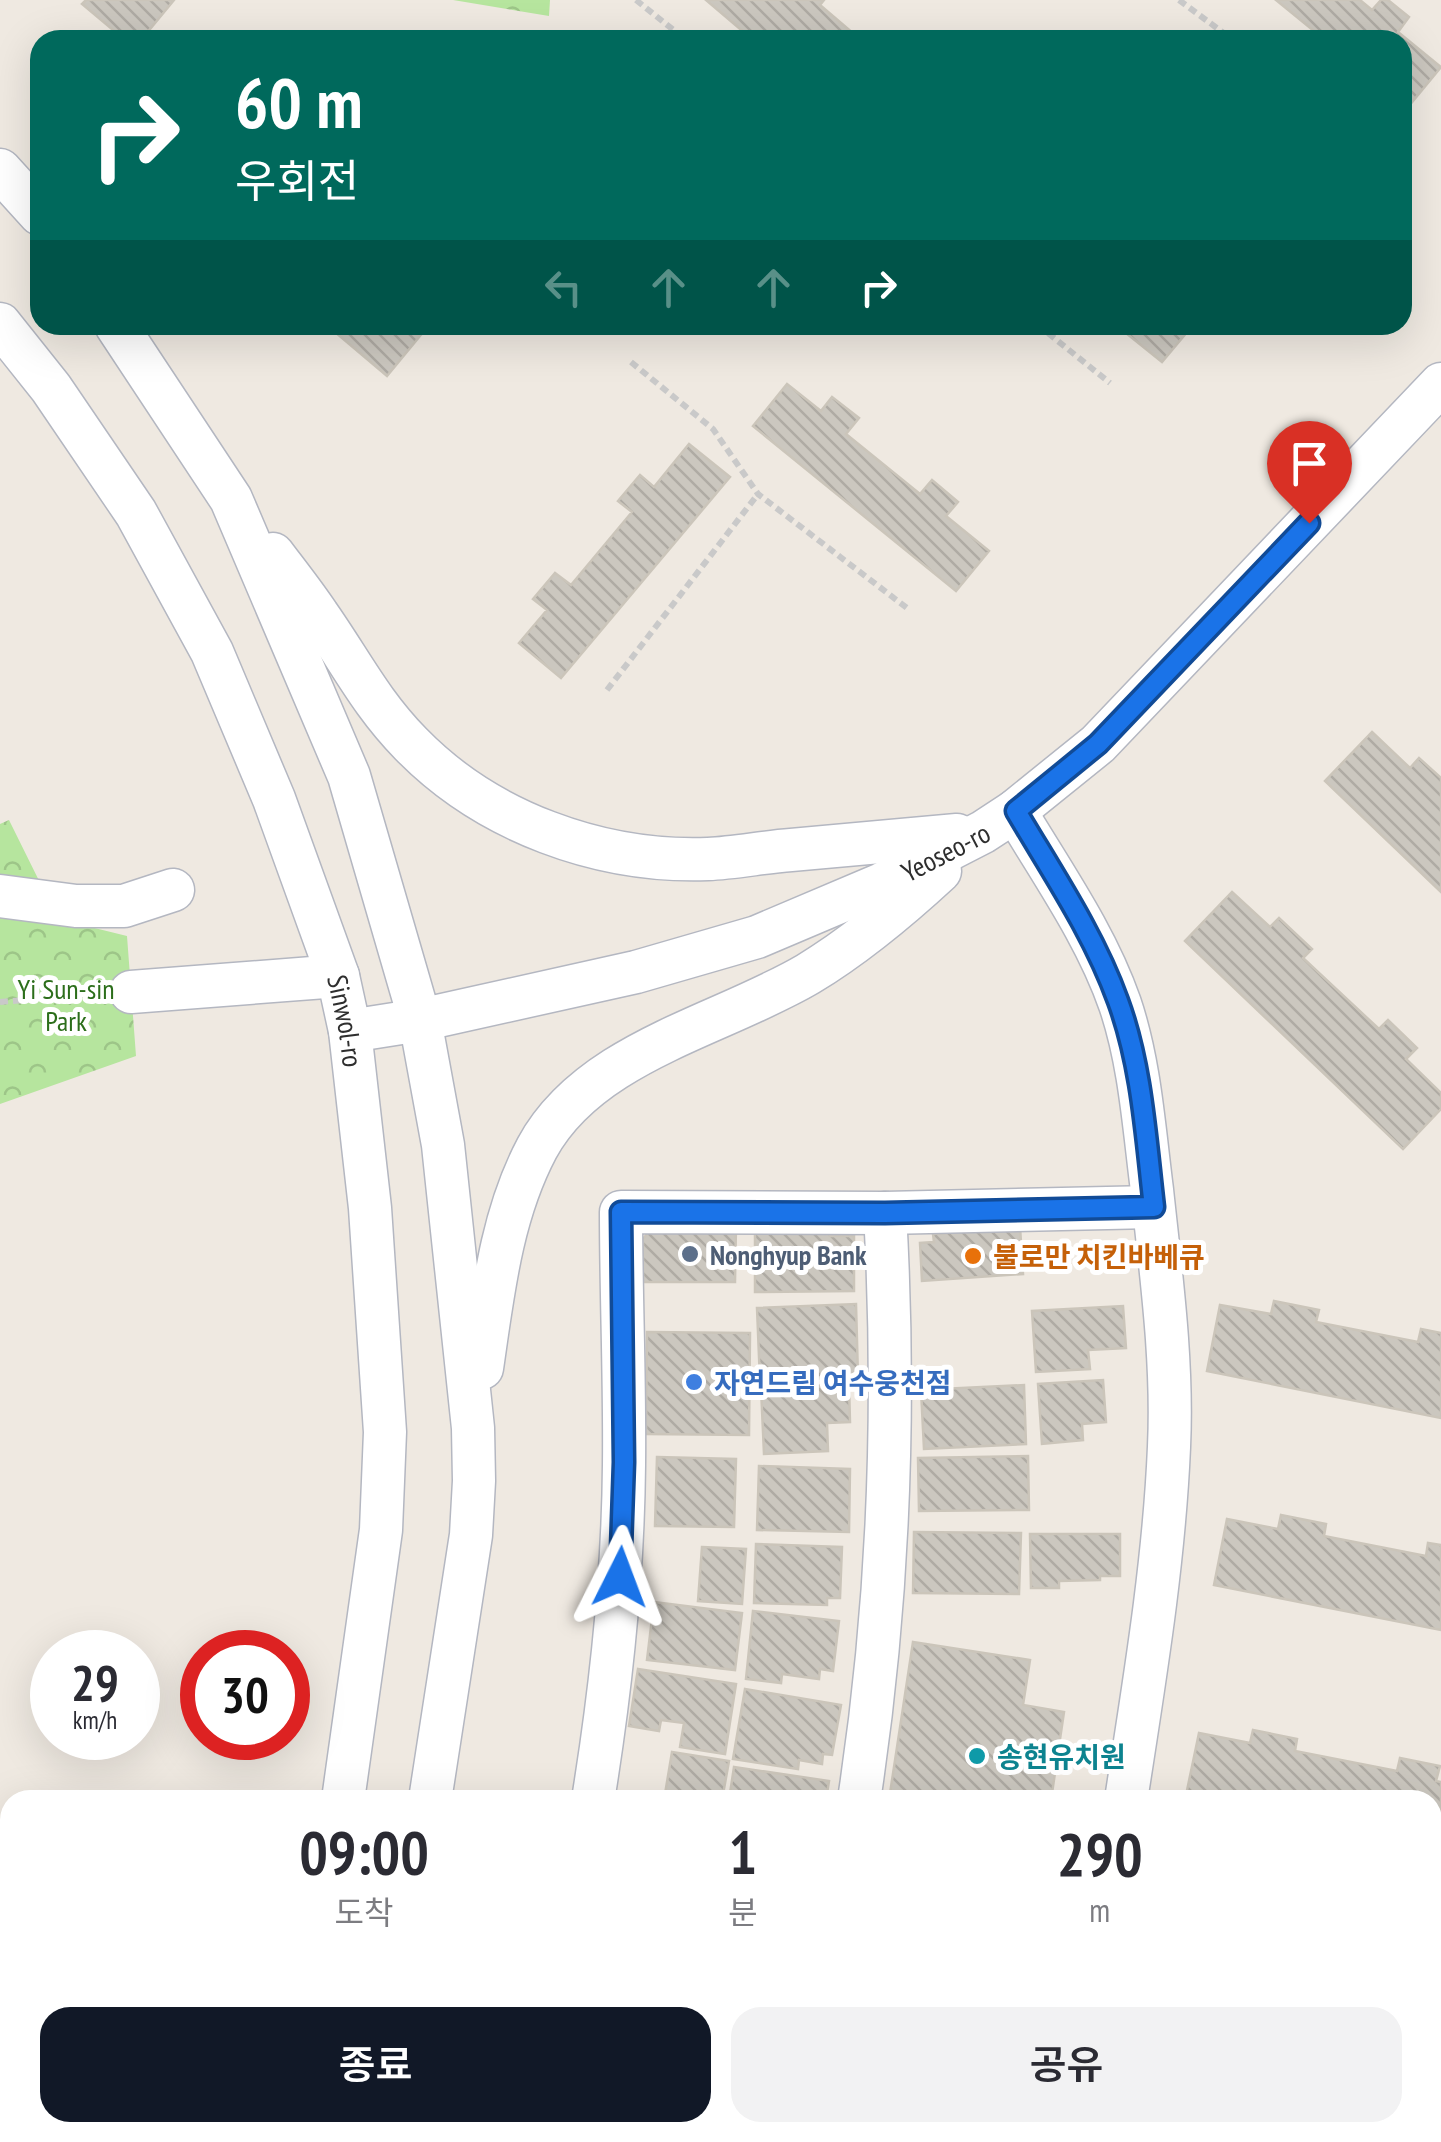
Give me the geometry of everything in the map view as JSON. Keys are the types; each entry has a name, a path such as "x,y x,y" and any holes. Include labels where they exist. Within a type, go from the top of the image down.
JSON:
{"street":[{"path":"0,170 30,203"},
{"name":"Sinwol-ro","path":"0,324 51,388 136,513 212,652 274,799 338,976 350,1031 370,1208 385,1432 385,1480 344,1790"},
{"path":"123,335 231,499 319,616 368,696 412,746 460,788 524,822 602,850 649,857 708,859 999,821"},
{"name":"Yeoseo-ro","path":"350,1031 420,1020 636,972 756,938 882,884 999,821 1098,744 1441,384"},
{"path":"231,499 349,776 420,1020 443,1145 472,1428 472,1535 432,1790"},
{"path":"999,821 1092,941 1119,1003 1133,1054 1154,1207 1170,1372 1169,1446 1145,1676 1128,1790"},
{"path":"472,1428 501,1239 538,1146 586,1088 639,1054 809,973 898,909 999,821"},
{"path":"0,896 76,906 124,906 173,890"},
{"path":"131,992 338,976"},
{"path":"594,1790 615,1638 622,1546 621,1212 885,1213 1154,1207"},
{"path":"861,1790 883,1614 891,1432 885,1213"}],"path":[{"path":"636,0 674,30"},
{"path":"1180,0 1220,30"},
{"path":"1050,335 1110,383"},
{"path":"630,362 713,429 758,494 907,608"},
{"path":"607,690 758,494"},
{"path":"0,1002 131,992"}],"green space":[{"path":"453,0 550,0 549,16"},
{"name":"Yi Sun-sin Park","path":"9,820 58,919 127,936 136,1056 0,1104 0,824"}],"building":[{"path":"86,0 174,0 149,30 113,30 82,4"},
{"path":"706,0 824,0 820,5 849,30 741,30"},
{"path":"1276,0 1360,0 1372,10 1381,0 1388,0 1409,17 1399,30 1313,30"},
{"path":"1412,43 1441,67 1412,102"},
{"path":"339,335 421,335 387,376"},
{"path":"1128,335 1185,335 1162,362"},
{"path":"787,384 821,411 832,397 859,418 846,434 920,494 932,480 958,502 946,516 989,551 956,591 753,426"},
{"path":"689,444 730,477 561,678 519,643 547,610 533,599 555,573 571,585 632,512 618,501 640,475 654,487"},
{"path":"1372,732 1410,768 1419,758 1441,778 1441,892 1325,781"},
{"path":"1232,892 1270,927 1279,918 1312,949 1303,958 1379,1029 1388,1020 1417,1048 1406,1059 1441,1093 1441,1109 1403,1149 1185,941"},
{"path":"655,1224 736,1225 735,1282 643,1282 643,1239"},
{"path":"755,1226 824,1228 830,1236 854,1236 854,1291 755,1292"},
{"path":"1020,1227 1023,1274 922,1281 920,1243 934,1242 933,1234"},
{"path":"1274,1301 1319,1310 1316,1322 1418,1342 1421,1329 1441,1333 1441,1418 1207,1371 1220,1305 1271,1314"},
{"path":"856,1304 858,1377 760,1381 757,1308"},
{"path":"1123,1306 1126,1348 1088,1350 1090,1369 1036,1372 1032,1311"},
{"path":"647,1332 750,1333 749,1435 646,1434"},
{"path":"1103,1380 1106,1422 1082,1424 1083,1440 1042,1444 1038,1384"},
{"path":"849,1384 850,1422 827,1423 828,1451 764,1454 761,1388"},
{"path":"1024,1385 1026,1444 924,1449 921,1390"},
{"path":"1028,1456 1029,1510 919,1511 918,1458"},
{"path":"657,1457 736,1459 734,1527 655,1526"},
{"path":"759,1466 850,1469 849,1532 757,1530"},
{"path":"1281,1515 1326,1524 1324,1536 1426,1556 1428,1543 1441,1545 1441,1630 1214,1585 1227,1519 1278,1529"},
{"path":"914,1532 1021,1533 1019,1594 913,1593"},
{"path":"1030,1534 1120,1534 1120,1576 1059,1581 1059,1588 1031,1588"},
{"path":"756,1544 842,1547 840,1598 827,1598 827,1605 754,1603"},
{"path":"702,1547 746,1549 742,1604 698,1601"},
{"path":"654,1602 742,1613 735,1670 647,1660"},
{"path":"753,1611 839,1621 833,1671 820,1669 819,1679 782,1674 781,1683 746,1679"},
{"name":"송현유치원","path":"913,1642 1030,1660 1023,1705 1064,1712 1052,1790 891,1790"},
{"path":"638,1669 736,1684 725,1754 680,1747 684,1723 661,1720 659,1731 629,1726"},
{"path":"745,1689 841,1705 832,1755 823,1754 822,1764 799,1760 798,1769 733,1759"},
{"path":"1253,1730 1297,1739 1295,1751 1397,1771 1400,1758 1440,1766 1436,1781 1441,1782 1441,1790 1187,1790 1199,1733 1250,1743"},
{"path":"672,1752 729,1761 724,1790 666,1790"},
{"path":"734,1767 829,1781 828,1790 731,1790"}],"place":[{"name":"Nonghyup Bank","path":"690,1254"},
{"name":"불로만 치킨바베큐","path":"973,1256"},
{"name":"자연드림 여수웅천점","path":"694,1382"},
{"name":"송현유치원","path":"977,1756"}],"route":[{"path":"620,1577 624,1462 621,1212 885,1213 1154,1207 1133,1054 1119,1003 1092,941 1016,811 1098,744 1309,523"}]}
